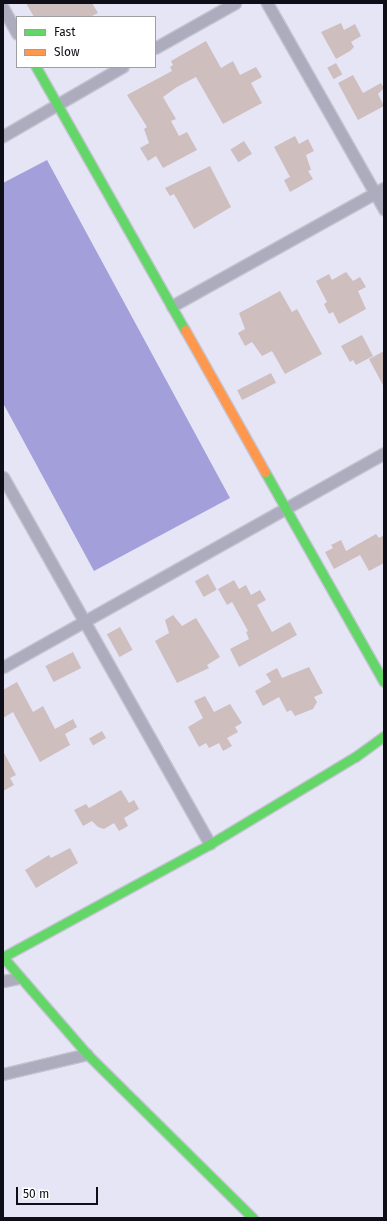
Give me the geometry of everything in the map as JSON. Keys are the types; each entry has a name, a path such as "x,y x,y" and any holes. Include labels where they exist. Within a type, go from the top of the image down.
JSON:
{"street":[{"path":"156,47 235,3"},
{"path":"267,3 379,190 384,209"},
{"path":"3,8 16,31"},
{"path":"37,68 384,682"},
{"path":"3,136 120,68"},
{"path":"172,306 379,190"},
{"path":"3,667 384,453"},
{"path":"3,478 210,844"},
{"path":"253,1218 87,1054 18,978 3,957 210,844 355,757 384,736"},
{"path":"3,981 18,978"},
{"path":"3,1074 87,1054"}],"shaded area":[{"path":"47,160 230,498 94,571 3,403 3,183"}],"building":[{"path":"26,3 92,3 98,13 92,16 33,16"},
{"path":"341,23 344,30 355,24 361,36 351,42 354,47 350,51 336,59 321,32"},
{"path":"206,41 221,68 233,61 240,75 256,67 262,77 251,83 262,103 223,124 196,77 177,87 163,97 176,119 171,121 179,136 187,132 197,150 163,168 156,156 148,161 140,148 149,143 144,129 147,127 127,95 172,71 170,67 173,65 171,61"},
{"path":"336,63 342,74 334,79 327,68"},
{"path":"353,75 363,93 381,83 384,88 378,94 384,106 358,120 338,83"},
{"path":"295,136 299,144 308,139 314,151 306,155 311,170 308,171 313,179 290,192 284,180 290,177 274,147"},
{"path":"244,141 252,154 238,162 230,149"},
{"path":"210,166 231,207 194,229 174,194 170,196 165,188"},
{"path":"346,272 353,281 360,277 366,287 358,291 366,309 339,324 333,312 329,314 324,304 327,302 316,281 329,274 332,280"},
{"path":"280,291 292,312 297,309 322,354 285,374 272,351 262,356 252,342 245,346 238,333 245,329 239,313"},
{"path":"362,335 373,356 356,365 353,360 350,362 341,346"},
{"path":"384,351 384,387 369,359"},
{"path":"271,373 276,383 242,400 237,390"},
{"path":"376,534 379,538 384,535 384,563 369,571 360,555 334,569 325,552 333,548 331,545 341,540 346,551"},
{"path":"208,574 217,590 204,597 195,581"},
{"path":"234,580 239,589 246,585 251,595 260,590 266,600 257,605 272,632 290,622 297,635 239,667 230,649 249,639 246,632 248,631 232,602 227,605 218,589"},
{"path":"173,615 182,626 196,618 220,657 207,665 209,668 177,683 155,641 169,633 165,620"},
{"path":"120,627 133,650 119,657 107,634"},
{"path":"73,652 81,668 54,682 45,666"},
{"path":"309,667 323,693 314,697 317,702 313,709 295,716 291,710 287,712 279,697 263,706 255,691 271,682 266,674 277,668 282,678"},
{"path":"17,682 33,712 43,706 55,729 73,719 77,727 65,734 70,745 40,762 13,712 3,718 3,690"},
{"path":"205,696 214,712 230,704 242,723 235,727 238,732 227,738 232,746 223,751 219,743 209,748 206,743 199,747 188,727 203,718 194,701"},
{"path":"102,731 106,738 93,745 89,738"},
{"path":"3,751 16,775 10,778 14,785 3,791"},
{"path":"121,790 129,803 134,800 139,809 124,818 128,826 119,831 114,823 104,829 98,827 92,821 83,826 74,810 86,804 89,808"},
{"path":"70,848 78,863 36,888 25,870 49,855 51,858"}],"traffic: fast":[{"path":"37,68 185,330"},
{"path":"265,472 384,682"},
{"path":"3,957 210,844 355,757 384,736"},
{"path":"3,957 87,1054 253,1218"}],"traffic: slow":[{"path":"185,330 265,472"}]}
